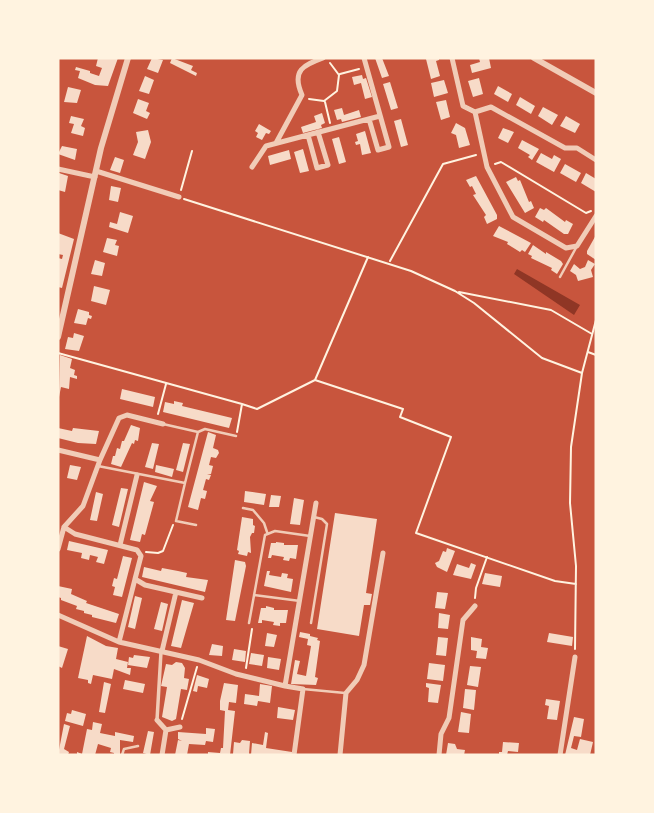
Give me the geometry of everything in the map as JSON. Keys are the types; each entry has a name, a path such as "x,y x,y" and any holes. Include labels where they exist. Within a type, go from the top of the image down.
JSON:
{"street":[{"path":"58,337 95,174 128,58"},
{"path":"364,58 389,147 378,150 369,119"},
{"path":"452,58 463,106 475,112 491,107 565,148 577,148 596,160"},
{"path":"534,58 596,93"},
{"path":"275,144 302,95 299,72 309,62 323,59"},
{"path":"475,112 487,167 513,217 566,248 578,246 594,224 596,214"},
{"path":"252,167 266,146 380,116"},
{"path":"308,135 317,167 328,165 318,132"},
{"path":"58,169 95,174 179,197"},
{"path":"58,549 64,527 83,506 119,418 127,415 160,423"},
{"path":"58,450 99,463"},
{"path":"120,545 137,475"},
{"path":"285,686 316,503"},
{"path":"64,527 75,534 140,553 119,642"},
{"path":"340,755 346,693 357,680 364,665 383,553"},
{"path":"135,579 145,585 202,598"},
{"path":"166,730 157,720 162,651 176,592"},
{"path":"439,755 441,734 449,718 463,620 475,606"},
{"path":"58,615 119,642 199,660 245,676 303,689 294,755"},
{"path":"560,755 575,657"},
{"path":"166,730 180,727"},
{"path":"162,755 166,730"}],"lane":[{"path":"560,277 578,246"},
{"path":"160,423 198,432 205,429 236,436"},
{"path":"195,525 176,521 198,432"},
{"path":"99,463 137,475 185,484"},
{"path":"243,508 253,510 264,523 267,532"},
{"path":"311,623 327,524 314,517"},
{"path":"249,623 264,535 275,531 310,536"},
{"path":"254,595 300,601"},
{"path":"303,689 346,693"},
{"path":"122,755 124,749 138,746"}],"path":[{"path":"302,95 324,101 337,90 339,75 334,65 323,59"},
{"path":"339,75 366,67"},
{"path":"324,101 332,129"},
{"path":"192,151 179,197 389,262 454,291 474,303 542,358 582,373"},
{"path":"389,262 443,164 484,153"},
{"path":"487,167 501,162 586,213 596,214"},
{"path":"58,354 257,409 315,380 369,256"},
{"path":"454,291 551,310 592,334"},
{"path":"575,657 576,584 570,503 571,446 582,373 596,320"},
{"path":"587,351 596,355"},
{"path":"315,380 403,409 400,417 451,437 416,533 555,581 576,584"},
{"path":"160,423 166,384"},
{"path":"236,436 242,404"},
{"path":"140,553 158,554 163,551 176,521"},
{"path":"475,606 475,588 487,557"},
{"path":"245,676 252,630 249,623"},
{"path":"180,727 199,660"}],"shaded area":[{"path":"517,269 580,305 574,315 514,274"}],"building":[{"path":"98,58 118,58 108,86 95,85 78,78 80,71 75,70 76,67 99,76 102,68 96,66"},
{"path":"152,58 163,60 158,73 147,69"},
{"path":"172,58 193,66 191,70 197,73 196,76 170,63"},
{"path":"375,58 382,58 389,76 382,78"},
{"path":"439,58 436,61 440,76 431,79 426,59"},
{"path":"479,58 489,58 491,68 472,73 470,65 480,62"},
{"path":"362,75 363,79 366,78 372,97 365,99 361,83 354,85 352,77"},
{"path":"145,76 154,80 149,94 139,91"},
{"path":"479,78 483,94 473,97 468,81"},
{"path":"444,80 448,93 434,97 431,83"},
{"path":"390,82 398,108 391,110 383,84"},
{"path":"498,86 512,94 508,102 494,94"},
{"path":"68,87 81,90 77,103 64,102"},
{"path":"520,97 535,106 531,114 516,105"},
{"path":"138,99 149,103 146,111 150,113 147,119 133,113"},
{"path":"446,100 450,117 441,120 436,102"},
{"path":"543,107 558,115 552,125 538,116"},
{"path":"342,108 344,115 359,110 361,117 342,122 341,119 337,120 334,110"},
{"path":"322,113 325,123 321,125 322,128 303,133 301,127 316,122 314,116"},
{"path":"71,116 84,119 81,126 85,128 83,136 71,133 74,124 69,123"},
{"path":"566,116 580,124 575,133 560,126"},
{"path":"401,119 408,145 401,147 394,121"},
{"path":"456,123 465,128 470,145 459,148 456,135 451,133"},
{"path":"259,124 271,131 266,133 262,140 256,137 258,133 255,131"},
{"path":"503,128 514,132 508,143 498,138"},
{"path":"148,130 151,142 145,159 133,155 138,142 136,132"},
{"path":"365,131 371,153 362,155 360,144 356,145 355,142 358,141 356,134"},
{"path":"339,137 346,162 339,164 332,139"},
{"path":"522,140 539,149 532,160 528,157 530,155 518,148"},
{"path":"62,146 77,149 75,160 58,154"},
{"path":"303,149 309,171 300,173 294,152"},
{"path":"289,150 291,159 270,165 268,156"},
{"path":"541,153 552,159 554,155 561,159 554,172 536,162"},
{"path":"115,157 124,160 120,173 110,170"},
{"path":"565,164 581,173 576,182 560,173"},
{"path":"59,173 68,176 65,192 58,190"},
{"path":"586,173 596,179 596,192 581,183"},
{"path":"476,176 497,215 497,219 487,224 484,217 486,215 473,195 476,194 466,180"},
{"path":"516,177 534,208 525,213 506,182"},
{"path":"111,186 121,188 118,202 109,200"},
{"path":"540,208 546,208 565,222 566,220 573,224 568,234 535,217"},
{"path":"120,212 133,216 128,233 109,227 110,222 117,224"},
{"path":"499,226 531,243 525,252 520,252 507,244 508,242 493,236"},
{"path":"58,233 74,239 62,288 58,287 58,258 62,259 63,255 58,254"},
{"path":"596,235 596,260 587,254 587,251"},
{"path":"107,238 117,240 117,256 103,252"},
{"path":"533,245 561,261 563,264 557,274 552,268 531,258 528,254"},
{"path":"95,260 105,263 102,276 91,274"},
{"path":"588,260 595,264 591,270 593,277 578,281 576,275 570,271 574,264 580,269 585,267"},
{"path":"94,286 110,290 106,305 91,301"},
{"path":"78,309 89,312 92,316 91,319 88,318 86,325 74,323"},
{"path":"74,333 84,336 79,351 65,349 68,337 73,338"},
{"path":"60,355 72,359 70,368 75,370 77,379 70,377 69,389 61,387 59,397"},
{"path":"122,389 155,397 153,407 120,399"},
{"path":"174,401 183,403 182,406 232,418 229,428 163,412 165,402 174,404"},
{"path":"131,425 140,428 138,441 132,443 121,467 111,464 117,448 120,449"},
{"path":"58,428 99,431 96,444 58,438"},
{"path":"208,432 216,435 213,448 219,453 216,458 211,457 209,465 213,466 211,474 207,474 211,475 209,480 206,479 203,490 207,491 205,499 201,498 198,510 188,507"},
{"path":"152,443 159,444 153,469 145,467"},
{"path":"183,443 190,444 183,472 176,470"},
{"path":"70,465 81,467 77,480 67,478"},
{"path":"156,465 174,469 172,477 155,472"},
{"path":"144,482 157,486 150,501 154,502 145,535 142,534 140,542 130,540"},
{"path":"121,488 128,489 119,527 112,525"},
{"path":"245,491 266,494 264,505 244,502"},
{"path":"96,492 103,494 97,521 90,520"},
{"path":"271,495 281,496 279,507 269,507"},
{"path":"294,498 304,500 300,525 290,524"},
{"path":"335,513 377,519 366,593 372,594 370,605 364,605 359,636 317,629"},
{"path":"242,517 253,519 255,526 250,537 251,553 248,552 247,556 238,554 237,550"},
{"path":"69,541 108,550 104,564 96,562 98,557 90,555 89,560 81,558 82,553 67,550"},
{"path":"271,543 298,545 296,559 283,560 284,557 272,555 268,558"},
{"path":"447,548 455,551 447,572 435,563"},
{"path":"123,556 132,558 122,597 113,595 115,587 112,586 114,578 117,579"},
{"path":"235,560 245,562 246,566 235,621 226,620"},
{"path":"471,563 476,565 471,579 453,575 457,564 469,568"},
{"path":"144,567 178,571 187,573 186,577 208,580 205,592 142,577"},
{"path":"267,571 270,571 269,575 281,577 282,573 288,574 287,578 293,579 291,592 264,586"},
{"path":"485,573 502,576 500,587 482,584"},
{"path":"58,586 72,589 71,594 87,601 86,603 119,614 116,623 92,617 76,609 77,606 61,600 58,597"},
{"path":"437,592 448,593 445,609 435,608"},
{"path":"135,596 142,598 135,629 128,627"},
{"path":"182,600 194,603 181,648 171,646"},
{"path":"161,602 168,604 162,631 154,629"},
{"path":"266,606 274,610 288,610 286,623 280,623 280,626 262,620 262,623 258,623 261,608"},
{"path":"439,613 450,615 448,629 438,628"},
{"path":"300,632 310,634 320,641 316,685 291,684 295,660 300,661 297,674 306,676 311,646 307,645 308,639 299,637"},
{"path":"267,633 277,635 274,647 265,646"},
{"path":"549,633 573,637 572,646 547,642"},
{"path":"87,636 106,646 118,648 116,659 128,662 130,675 114,669 112,679 93,675 91,684 88,680 78,678"},
{"path":"438,637 448,638 446,656 436,655"},
{"path":"471,637 482,639 481,647 488,648 486,659 476,658 477,651 471,650"},
{"path":"212,644 223,646 222,656 209,655"},
{"path":"58,646 68,649 62,668 58,666"},
{"path":"234,649 246,651 245,662 232,660"},
{"path":"251,653 264,655 262,666 249,664"},
{"path":"134,655 150,657 147,668 128,665 129,657 133,658"},
{"path":"268,657 281,659 279,670 267,668"},
{"path":"176,662 182,663 185,668 184,678 189,679 187,690 181,689 176,719 172,721 162,717 167,687 161,686 166,664 172,665"},
{"path":"429,663 445,665 443,681 427,679"},
{"path":"470,666 481,667 478,687 467,685"},
{"path":"197,675 209,679 207,688 198,686 197,692 193,691"},
{"path":"125,680 145,684 143,693 123,689"},
{"path":"104,682 111,684 105,713 99,712"},
{"path":"224,683 238,685 236,703 229,702 228,710 235,711 230,755 208,755 208,752 220,753 223,748 225,711 220,710 220,701"},
{"path":"426,683 441,685 438,703 428,702 429,688"},
{"path":"260,684 272,686 270,703 258,701 257,706 244,704 245,694 259,696"},
{"path":"465,689 476,690 474,710 463,708"},
{"path":"546,699 560,701 557,720 547,719 549,706 545,705"},
{"path":"278,707 295,710 293,720 277,718"},
{"path":"72,710 86,714 83,726 65,721 67,713 71,714"},
{"path":"461,712 471,714 469,733 458,732"},
{"path":"574,717 584,719 581,737 574,736 571,748 577,750 580,739 593,742 590,755 565,755"},
{"path":"93,722 102,724 100,733 115,736 115,732 134,736 133,742 120,740 120,755 114,755 110,752 111,748 98,744 95,755 77,755 77,752 82,754 87,729 92,730"},
{"path":"64,724 70,726 64,749 69,752 68,755 58,755"},
{"path":"206,728 215,729 213,742 206,741 205,745 189,744 187,755 175,755 178,740 182,741 178,739 178,732 206,734"},
{"path":"148,731 154,732 150,755 143,753"},
{"path":"265,732 268,733 266,748 292,752 292,755 251,755 252,743 263,745"},
{"path":"242,740 250,741 249,754 233,754 234,742 240,743"},
{"path":"503,742 519,743 518,752 508,751 507,755 499,755"},
{"path":"448,743 455,744 457,749 465,750 464,755 446,755"}]}
